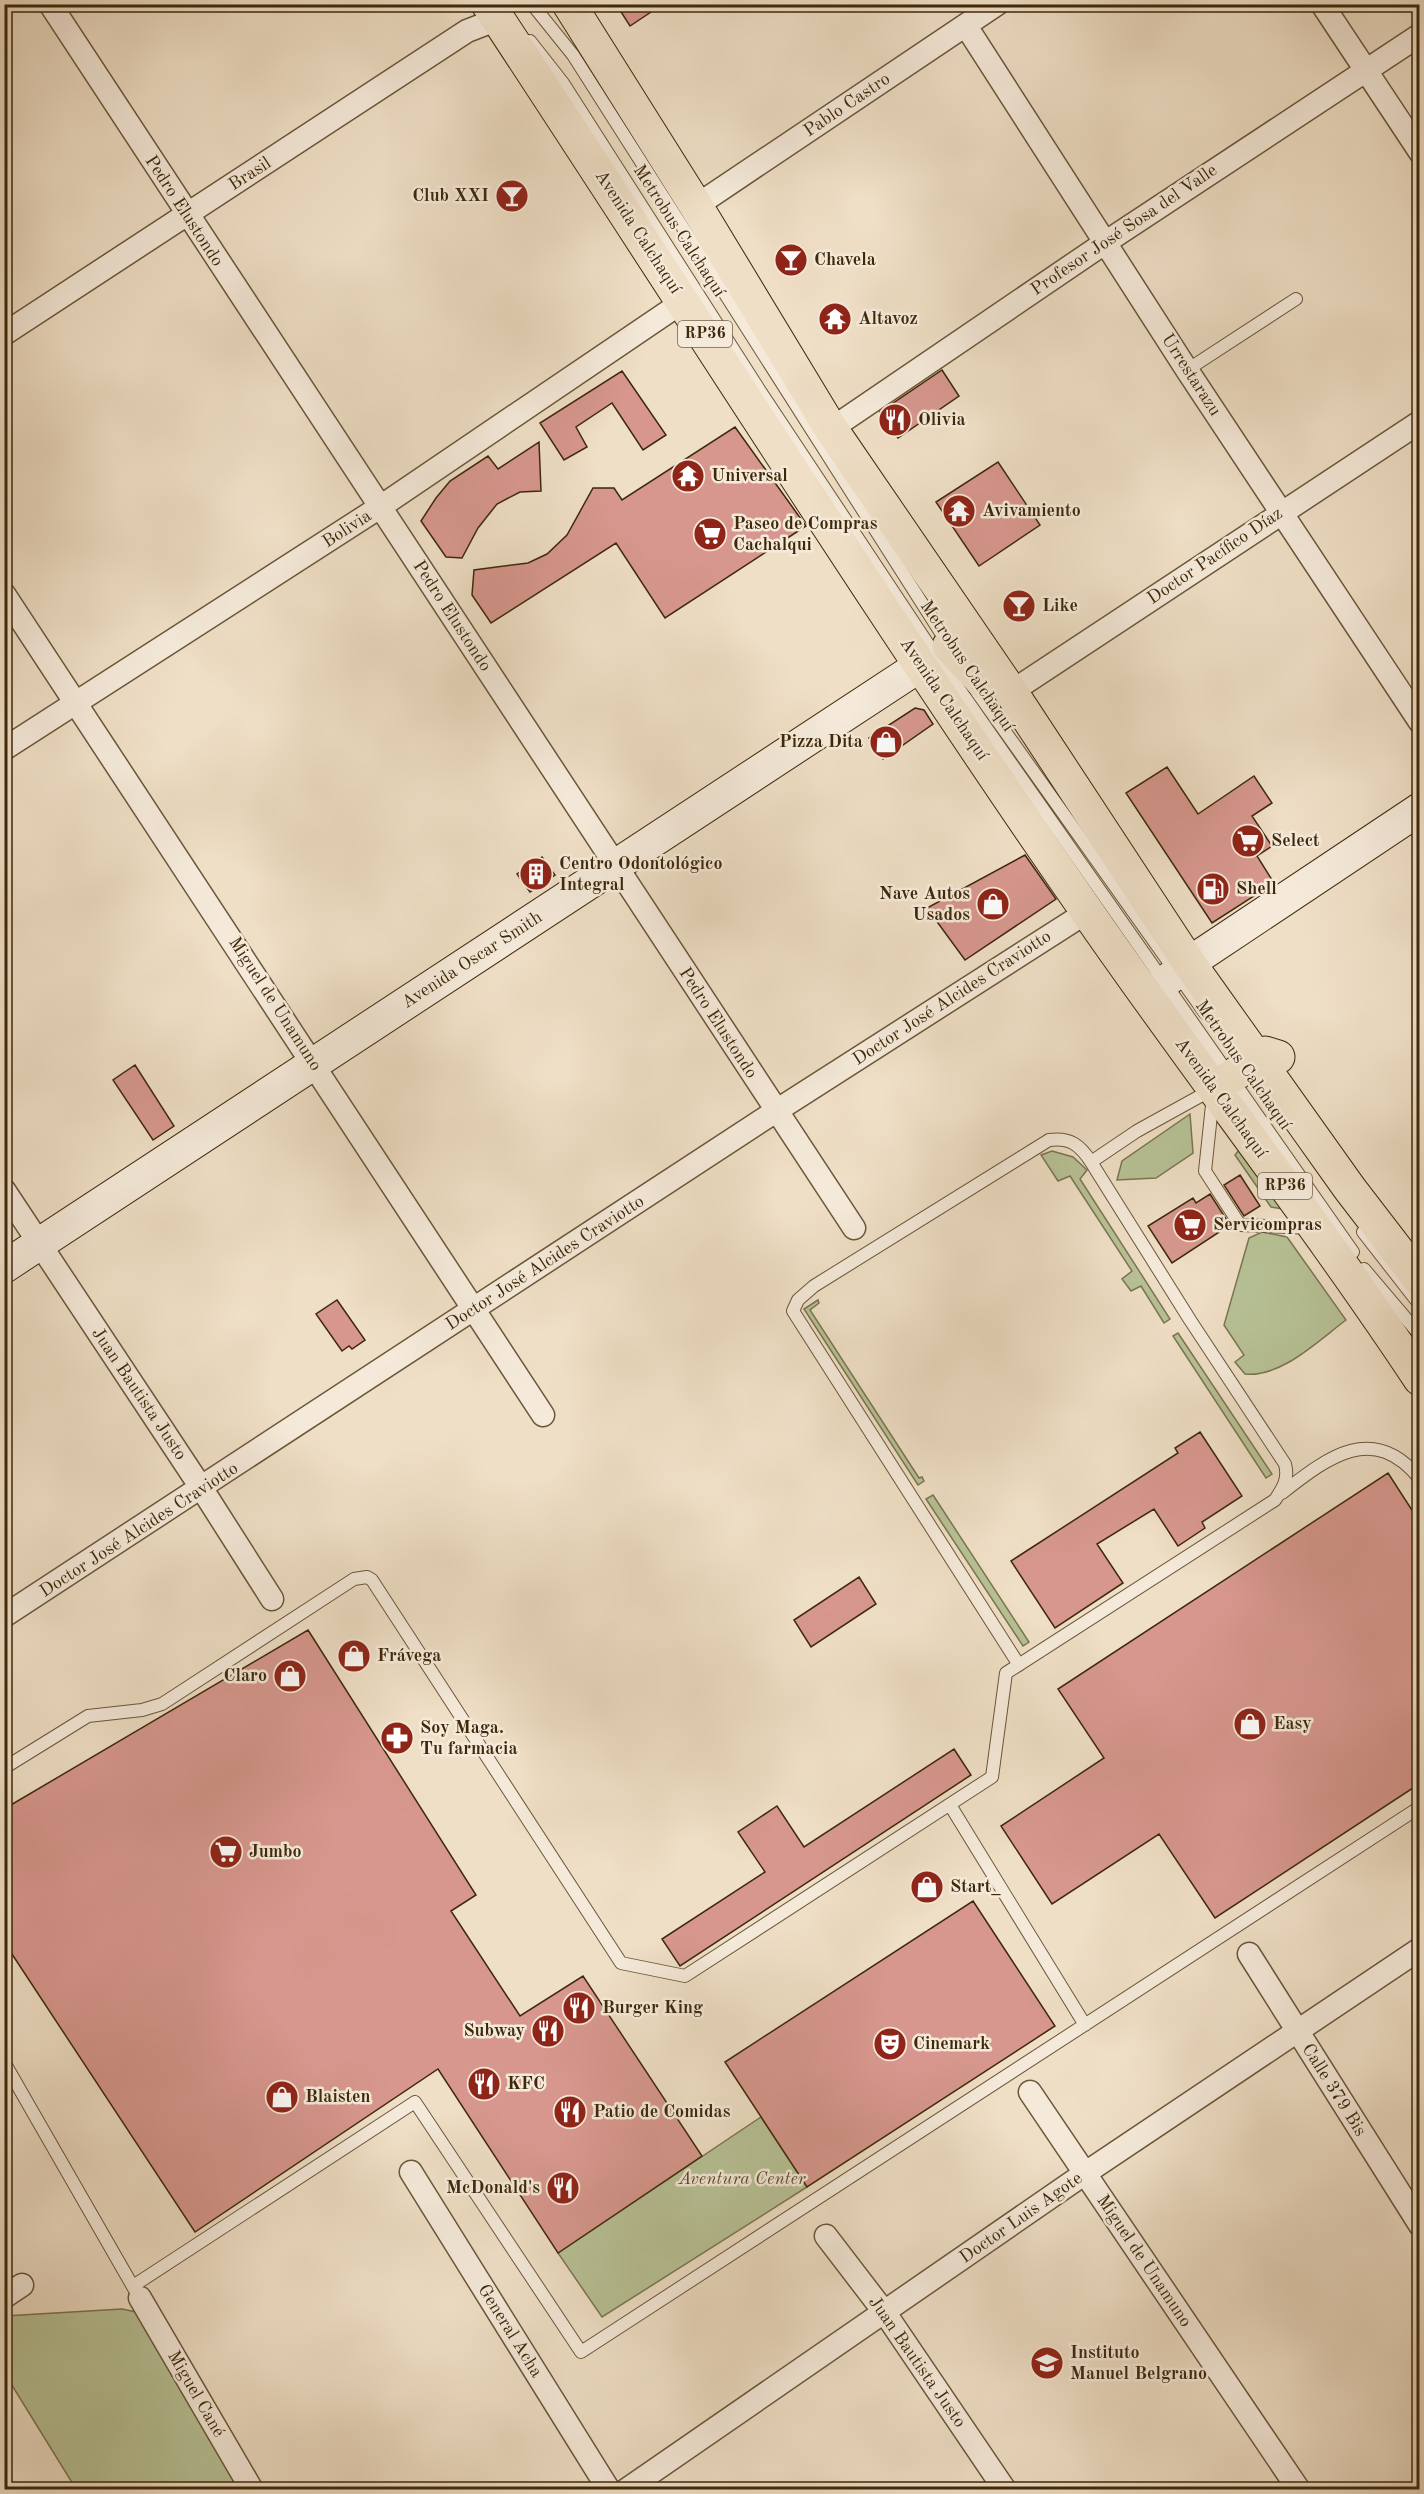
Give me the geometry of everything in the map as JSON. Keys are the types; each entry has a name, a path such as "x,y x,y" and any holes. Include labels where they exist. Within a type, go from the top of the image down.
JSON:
{"main road":[{"name":"Avenida Calchaquí","path":"569,4 696,206 831,429 943,649 1087,912 1169,979 1239,1069 1315,1228 1419,1379"},
{"name":"Avenida Calchaquí","path":"505,15 684,301 943,649 1011,692 1104,836 1169,979 1239,1069"},
{"path":"943,649 975,671 1032,754 1104,836"},
{"name":"Avenida Oscar Smith","path":"4,1267 943,649"},
{"path":"1169,979 1419,809"},
{"path":"1239,1069 1270,1053 1281,1060 1418,1263"}],"street":[{"name":"Pedro Elustondo","path":"50,4 186,216 854,1228"},
{"name":"Pablo Castro","path":"696,206 997,4"},
{"path":"1322,4 1419,152"},
{"name":"Brasil","path":"4,334 467,31 505,15"},
{"name":"Urrestarazu","path":"966,26 1187,370 1419,722"},
{"name":"Profesor José Sosa del Valle","path":"831,429 1106,242 1419,35"},
{"name":"Bolivia","path":"4,749 380,507 684,301"},
{"name":"Doctor Pacífico Díaz","path":"1011,692 1419,422"},
{"name":"Miguel de Unamuno","path":"4,594 475,1308 543,1415"},
{"name":"Doctor José Alcides Craviotto","path":"4,1616 202,1489 776,1111 1087,912"},
{"name":"Juan Bautista Justo","path":"4,1190 272,1599"},
{"name":"Doctor Luis Agote","path":"626,2490 1084,2174 1419,1949"},
{"name":"Calle 379 Bis","path":"1250,1953 1296,2031 1419,2225"},
{"name":"Miguel de Unamuno","path":"1030,2092 1299,2490"},
{"name":"General Acha","path":"411,2172 609,2490"},
{"name":"Juan Bautista Justo","path":"826,2236 885,2313 1005,2490"},
{"name":"Miguel Cané","path":"136,2292 252,2490"}],"lane":[{"name":"Metrobus Calchaquí","path":"532,4 573,55 943,649"},
{"name":"Metrobus Calchaquí","path":"505,15 563,83 760,391 943,649 970,681 1169,979 1210,1020"},
{"path":"1187,370 1296,299"},
{"name":"Metrobus Calchaquí","path":"1239,1069 1373,1281 1419,1335"},
{"path":"1092,1162 1137,1131 1239,1069"},
{"path":"1239,1069 1205,1172 1240,1225 1315,1228"},
{"path":"1019,1665 793,1311 798,1300 814,1286 1049,1140 1071,1141 1092,1162 1190,1320 1285,1464 1288,1472 1284,1487 1275,1500"},
{"path":"1353,1218 1419,1305"},
{"path":"4,1768 88,1716 142,1710 162,1704 354,1579 367,1577 621,1964 685,1976 992,1778 1006,1674 1019,1665 1275,1500 1334,1455 1357,1449 1382,1450 1398,1459 1419,1479"},
{"path":"950,1805 1085,2025"},
{"path":"4,2062 136,2292 415,2102 581,2352 1419,1808"}],"green space":[{"path":"1190,1114 1193,1153 1156,1178 1117,1180 1122,1161"},
{"path":"1244,1144 1289,1210 1271,1207 1235,1155"},
{"path":"1052,1151 1073,1157 1087,1170 1080,1179 1170,1319 1164,1323 1141,1286 1131,1291 1122,1279 1132,1271 1070,1176 1058,1181 1041,1155"},
{"path":"1262,1232 1287,1237 1346,1320 1286,1364 1259,1374 1245,1374 1235,1362 1244,1355 1224,1325 1249,1238"},
{"path":"818,1300 819,1303 810,1310 919,1478 922,1477 924,1481 918,1485 804,1309"},
{"path":"1178,1333 1272,1474 1266,1478 1173,1336"},
{"path":"933,1495 1029,1642 1023,1646 926,1499"},
{"name":"Aventura Center","path":"761,2117 807,2187 602,2317 558,2253"},
{"path":"122,2309 150,2315 252,2489 76,2489 5,2374 5,2316"}],"building":[{"path":"616,4 663,4 630,26"},
{"path":"942,370 959,396 898,438 880,412"},
{"path":"622,371 666,435 643,450 612,403 576,427 587,447 564,460 540,423"},
{"path":"735,427 806,526 665,618 616,543 491,623 472,595 474,570 528,563 547,554 567,535 593,488 614,488 622,500"},
{"path":"539,442 541,491 520,492 497,504 478,528 462,558 446,557 421,521 436,498 450,481 488,456 498,469"},
{"path":"998,462 1040,525 979,566 936,502"},
{"path":"915,708 924,710 933,724 883,759 869,738"},
{"path":"1167,767 1198,814 1254,776 1272,803 1252,816 1272,846 1257,856 1274,883 1212,923 1126,793"},
{"name":"Nave Autos Usados","path":"1025,855 1056,899 965,960 927,908"},
{"name":"Centro Odontológico Integral","path":"542,857 555,875 530,892 517,874"},
{"path":"135,1065 174,1126 153,1140 113,1080"},
{"path":"1240,1175 1260,1206 1244,1216 1224,1185"},
{"path":"1210,1194 1230,1225 1172,1263 1148,1226 1193,1198 1196,1203"},
{"path":"337,1300 365,1340 352,1349 349,1346 342,1351 316,1314"},
{"path":"1200,1432 1242,1496 1202,1522 1205,1528 1178,1546 1154,1509 1097,1544 1123,1583 1055,1628 1011,1561 1178,1453 1175,1448"},
{"name":"Easy","path":"1388,1473 1419,1521 1419,1784 1215,1918 1159,1834 1052,1904 1001,1826 1104,1758 1058,1689"},
{"path":"859,1577 876,1604 811,1647 794,1620"},
{"name":"Jumbo","path":"308,1630 476,1895 451,1911 520,2016 583,1976 702,2156 558,2253 438,2069 195,2232 4,1942 4,1809"},
{"path":"954,1749 971,1775 680,1966 662,1939 765,1872 738,1832 777,1806 804,1847"},
{"name":"Cinemark","path":"973,1901 1055,2026 807,2187 725,2062"}],"place":[{"name":"Club XXI","path":"512,196"},
{"name":"Chavela","path":"791,260"},
{"name":"Altavoz","path":"835,319"},
{"name":"Olivia","path":"895,420"},
{"name":"Universal","path":"688,476"},
{"name":"Avivamiento","path":"959,511"},
{"name":"Paseo de Compras Cachalqui","path":"710,534"},
{"name":"Like","path":"1019,606"},
{"name":"Pizza Dita","path":"886,742"},
{"name":"Select","path":"1248,841"},
{"name":"Centro Odontológico Integral","path":"536,874"},
{"name":"Shell","path":"1213,889"},
{"name":"Nave Autos Usados","path":"993,904"},
{"name":"Servicompras","path":"1190,1225"},
{"name":"Frávega","path":"354,1656"},
{"name":"Claro","path":"290,1676"},
{"name":"Easy","path":"1250,1724"},
{"name":"Soy Maga. Tu farmacia","path":"397,1738"},
{"name":"Jumbo","path":"226,1852"},
{"name":"Start_","path":"927,1887"},
{"name":"Burger King","path":"579,2008"},
{"name":"Subway","path":"548,2031"},
{"name":"Cinemark","path":"890,2044"},
{"name":"KFC","path":"484,2084"},
{"name":"Blaisten","path":"282,2097"},
{"name":"Patio de Comidas","path":"570,2112"},
{"name":"McDonald's","path":"563,2188"},
{"name":"Instituto Manuel Belgrano","path":"1047,2363"}]}
